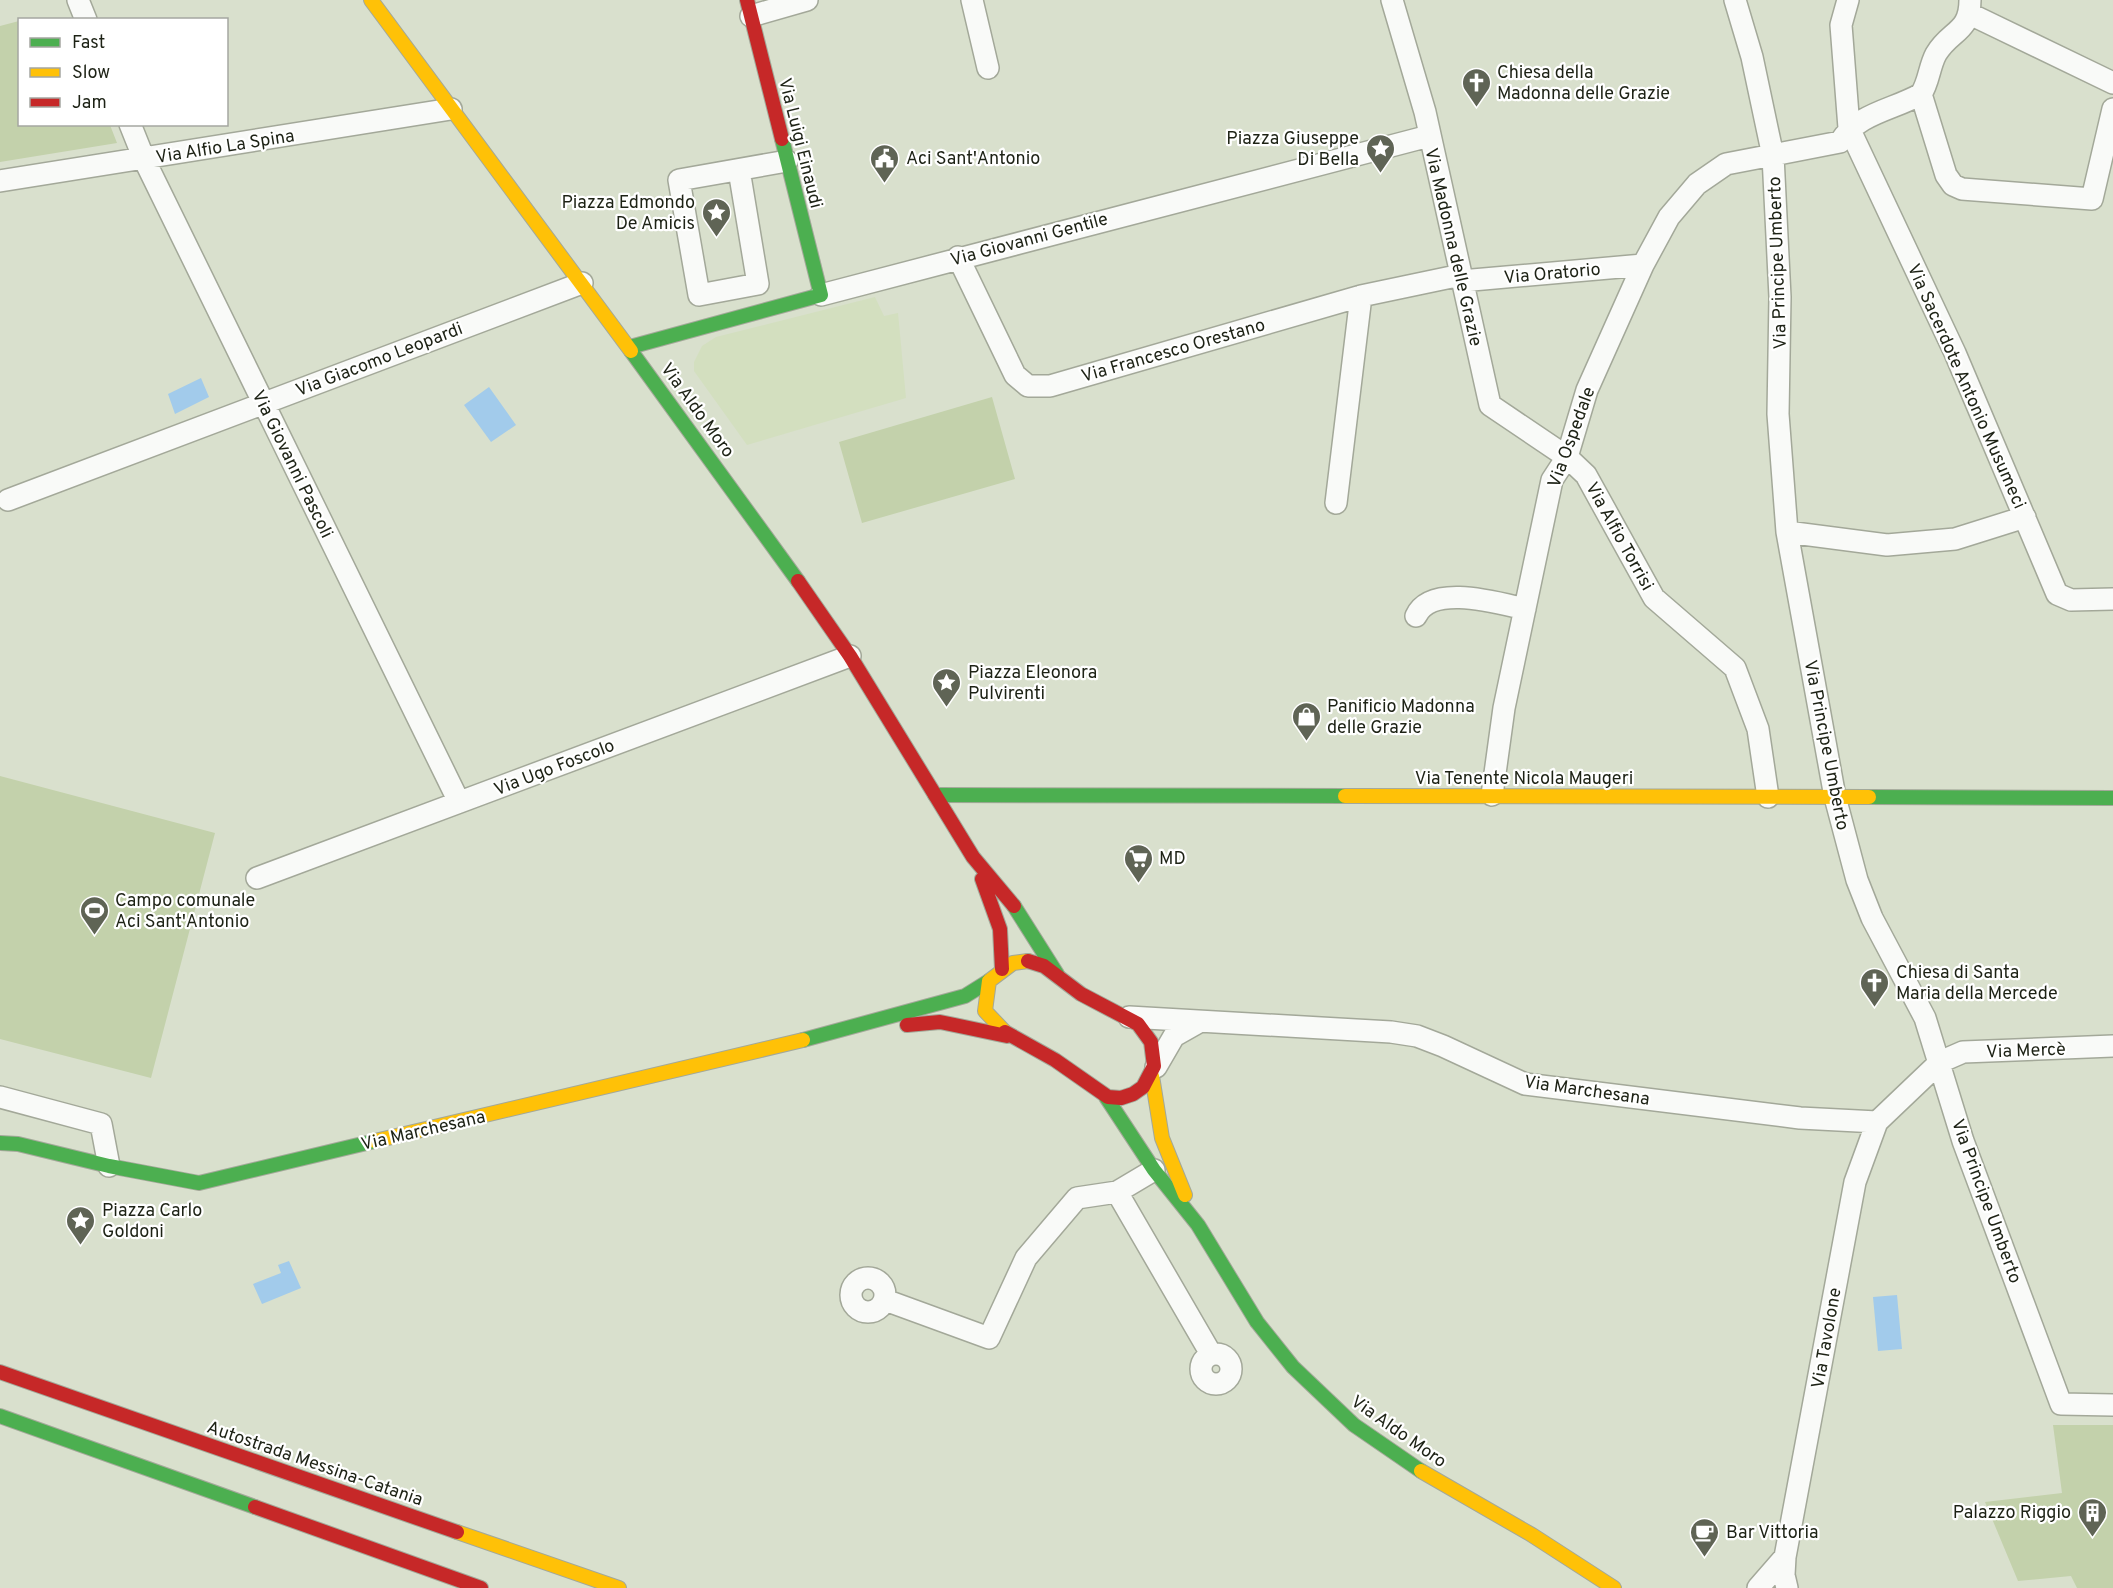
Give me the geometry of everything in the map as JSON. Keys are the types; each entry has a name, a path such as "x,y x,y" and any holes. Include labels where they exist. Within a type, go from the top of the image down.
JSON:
{"main road":[{"name":"Via Aldo Moro","path":"371,0 747,507 850,656 973,857"},
{"name":"Via Luigi Einaudi","path":"749,8 821,295"},
{"name":"Via Giovanni Gentile","path":"630,347 821,295"},
{"name":"Via Tenente Nicola Maugeri","path":"935,795 2113,798"},
{"path":"973,857 1000,928 1002,969"},
{"path":"973,857 1023,919 1058,974"},
{"path":"844,1030 965,996 1013,963 1028,961 1042,963 1079,993 1129,1017 1146,1032 1154,1052 1154,1072 1162,1138 1198,1225"},
{"path":"989,981 985,1011 994,1025 1007,1036"},
{"path":"844,1030 940,1022 1007,1036 1048,1055 1106,1097 1154,1170 1198,1225"},
{"name":"Via Marchesana","path":"0,1143 18,1144 109,1166 199,1183 844,1030"},
{"path":"1106,1097 1124,1098 1141,1090 1154,1072"},
{"name":"Via Aldo Moro","path":"1198,1225 1257,1322 1278,1349 1293,1367 1354,1425 1428,1476 1532,1535 1611,1586 1627,1588"},
{"name":"Autostrada Messina-Catania","path":"0,1372 619,1588"},
{"path":"0,1416 481,1588"}],"street":[{"path":"749,8 807,0"},
{"path":"972,0 988,68"},
{"name":"Via Madonna delle Grazie","path":"1392,0 1429,136 1490,405 1567,457"},
{"name":"Via Principe Umberto","path":"1735,0 1752,57 1773,156 1780,297 1779,414 1786,532 1835,797 1857,880 1872,918 1925,1018 1962,1141 2061,1404 2113,1405"},
{"path":"1848,0 1841,25 1849,128"},
{"path":"2113,83 1970,7 1962,29 1945,41 1937,52 1922,94 1946,175 1953,185 1962,189 2092,199 2113,109"},
{"name":"Via Ospedale","path":"1492,795 1504,708 1552,480 1567,457 1587,390 1642,265 1669,217 1697,184 1726,164 1840,142 1849,128 1922,94"},
{"name":"Via Alfio La Spina","path":"0,181 450,109"},
{"name":"Via Giovanni Pascoli","path":"131,126 144,159 459,802"},
{"name":"Via Sacerdote Antonio Musumeci","path":"1849,128 1955,353 2057,594 2071,600 2113,599"},
{"name":"Via Giovanni Gentile","path":"821,295 958,257 1429,136"},
{"path":"739,170 758,284 699,295 679,180 787,161"},
{"name":"Via Francesco Orestano","path":"958,257 1015,375 1028,386 1050,386 1361,296 1461,278"},
{"name":"Via Oratorio","path":"1461,278 1642,265"},
{"name":"Via Giacomo Leopardi","path":"8,500 582,283"},
{"path":"1336,503 1361,296"},
{"name":"Via Alfio Torrisi","path":"1567,457 1586,475 1654,598 1735,668 1758,729 1768,797"},
{"path":"1786,532 1887,545 1955,538 2025,517"},
{"path":"1416,616 1419,608 1426,604 1458,597 1525,609"},
{"name":"Via Ugo Foscolo","path":"257,878 850,656"},
{"name":"Via Marchesana","path":"1129,1017 1197,1023 1391,1032 1417,1036 1443,1046 1525,1084 1800,1118 1877,1122"},
{"path":"1154,1072 1174,1036 1197,1023"},
{"name":"Via Mercè","path":"1940,1062 1963,1053 2113,1046"},
{"path":"1877,1122 1940,1062"},
{"path":"0,1097 101,1124 109,1166"},
{"name":"Via Tavolone","path":"1787,1588 1784,1575 1785,1557 1855,1182 1877,1122"},
{"path":"885,1300 989,1338 1026,1258 1077,1198 1117,1192 1154,1170"},
{"path":"1117,1192 1211,1354"},
{"path":"1758,1588 1785,1557"}],"shaded area":[{"path":"18,21 18,126 110,126 117,143 0,162 0,26"},
{"path":"875,297 884,316 898,313 906,398 747,445 694,371 694,362 702,346 716,337"},
{"path":"992,397 1015,479 862,523 839,442"},
{"name":"Campo comunale Aci Sant'Antonio","path":"0,776 215,833 151,1078 0,1039"},
{"path":"2053,1425 2113,1425 2113,1588 2077,1588 2071,1576 2018,1581 1985,1502 2062,1493"}],"water":[{"path":"201,378 209,397 175,414 168,394"},
{"path":"489,387 516,425 491,442 464,405"},
{"path":"289,1261 301,1288 262,1304 253,1284 281,1273 278,1265"},
{"path":"1897,1295 1902,1349 1878,1351 1873,1297"}],"traffic: fast":[{"path":"630,347 821,295 782,139"},
{"path":"631,351 798,581"},
{"path":"935,795 1345,796"},
{"path":"1869,797 2113,798"},
{"path":"1014,906 1057,974"},
{"path":"803,1040 965,996 989,981"},
{"path":"1106,1097 1154,1170 1198,1225 1257,1322 1293,1367 1354,1425 1421,1471"},
{"path":"0,1143 18,1144 109,1166 199,1183 375,1141"},
{"path":"0,1416 255,1507"}],"traffic: slow":[{"path":"371,0 631,351"},
{"path":"1345,796 1869,797"},
{"path":"1005,1032 985,1011 989,981 1013,963 1028,961"},
{"path":"375,1141 803,1040"},
{"path":"1152,1076 1162,1138 1185,1195"},
{"path":"1421,1471 1532,1535 1614,1588"},
{"path":"457,1532 619,1588"}],"traffic: jam":[{"path":"747,0 782,139"},
{"path":"798,581 850,656 973,857 1014,906"},
{"path":"982,879 1000,929 1002,969"},
{"path":"1005,1032 1055,1060 1108,1097 1121,1098 1133,1094 1143,1087 1154,1066 1151,1042 1138,1024 1081,994 1044,966 1028,961"},
{"path":"907,1025 940,1022 1007,1036"},
{"path":"0,1372 457,1532"},
{"path":"255,1507 481,1588"}],"place":[{"name":"Chiesa della Madonna delle Grazie","path":"1476,108"},
{"name":"Piazza Giuseppe Di Bella","path":"1380,174"},
{"name":"Aci Sant'Antonio","path":"885,184"},
{"name":"Piazza Edmondo De Amicis","path":"716,238"},
{"name":"Piazza Eleonora Pulvirenti","path":"947,708"},
{"name":"Panificio Madonna delle Grazie","path":"1306,742"},
{"name":"MD","path":"1138,884"},
{"name":"Campo comunale Aci Sant'Antonio","path":"94,936"},
{"name":"Chiesa di Santa Maria della Mercede","path":"1875,1008"},
{"name":"Piazza Carlo Goldoni","path":"81,1246"},
{"name":"Palazzo Riggio","path":"2092,1538"},
{"name":"Bar Vittoria","path":"1705,1558"}]}
